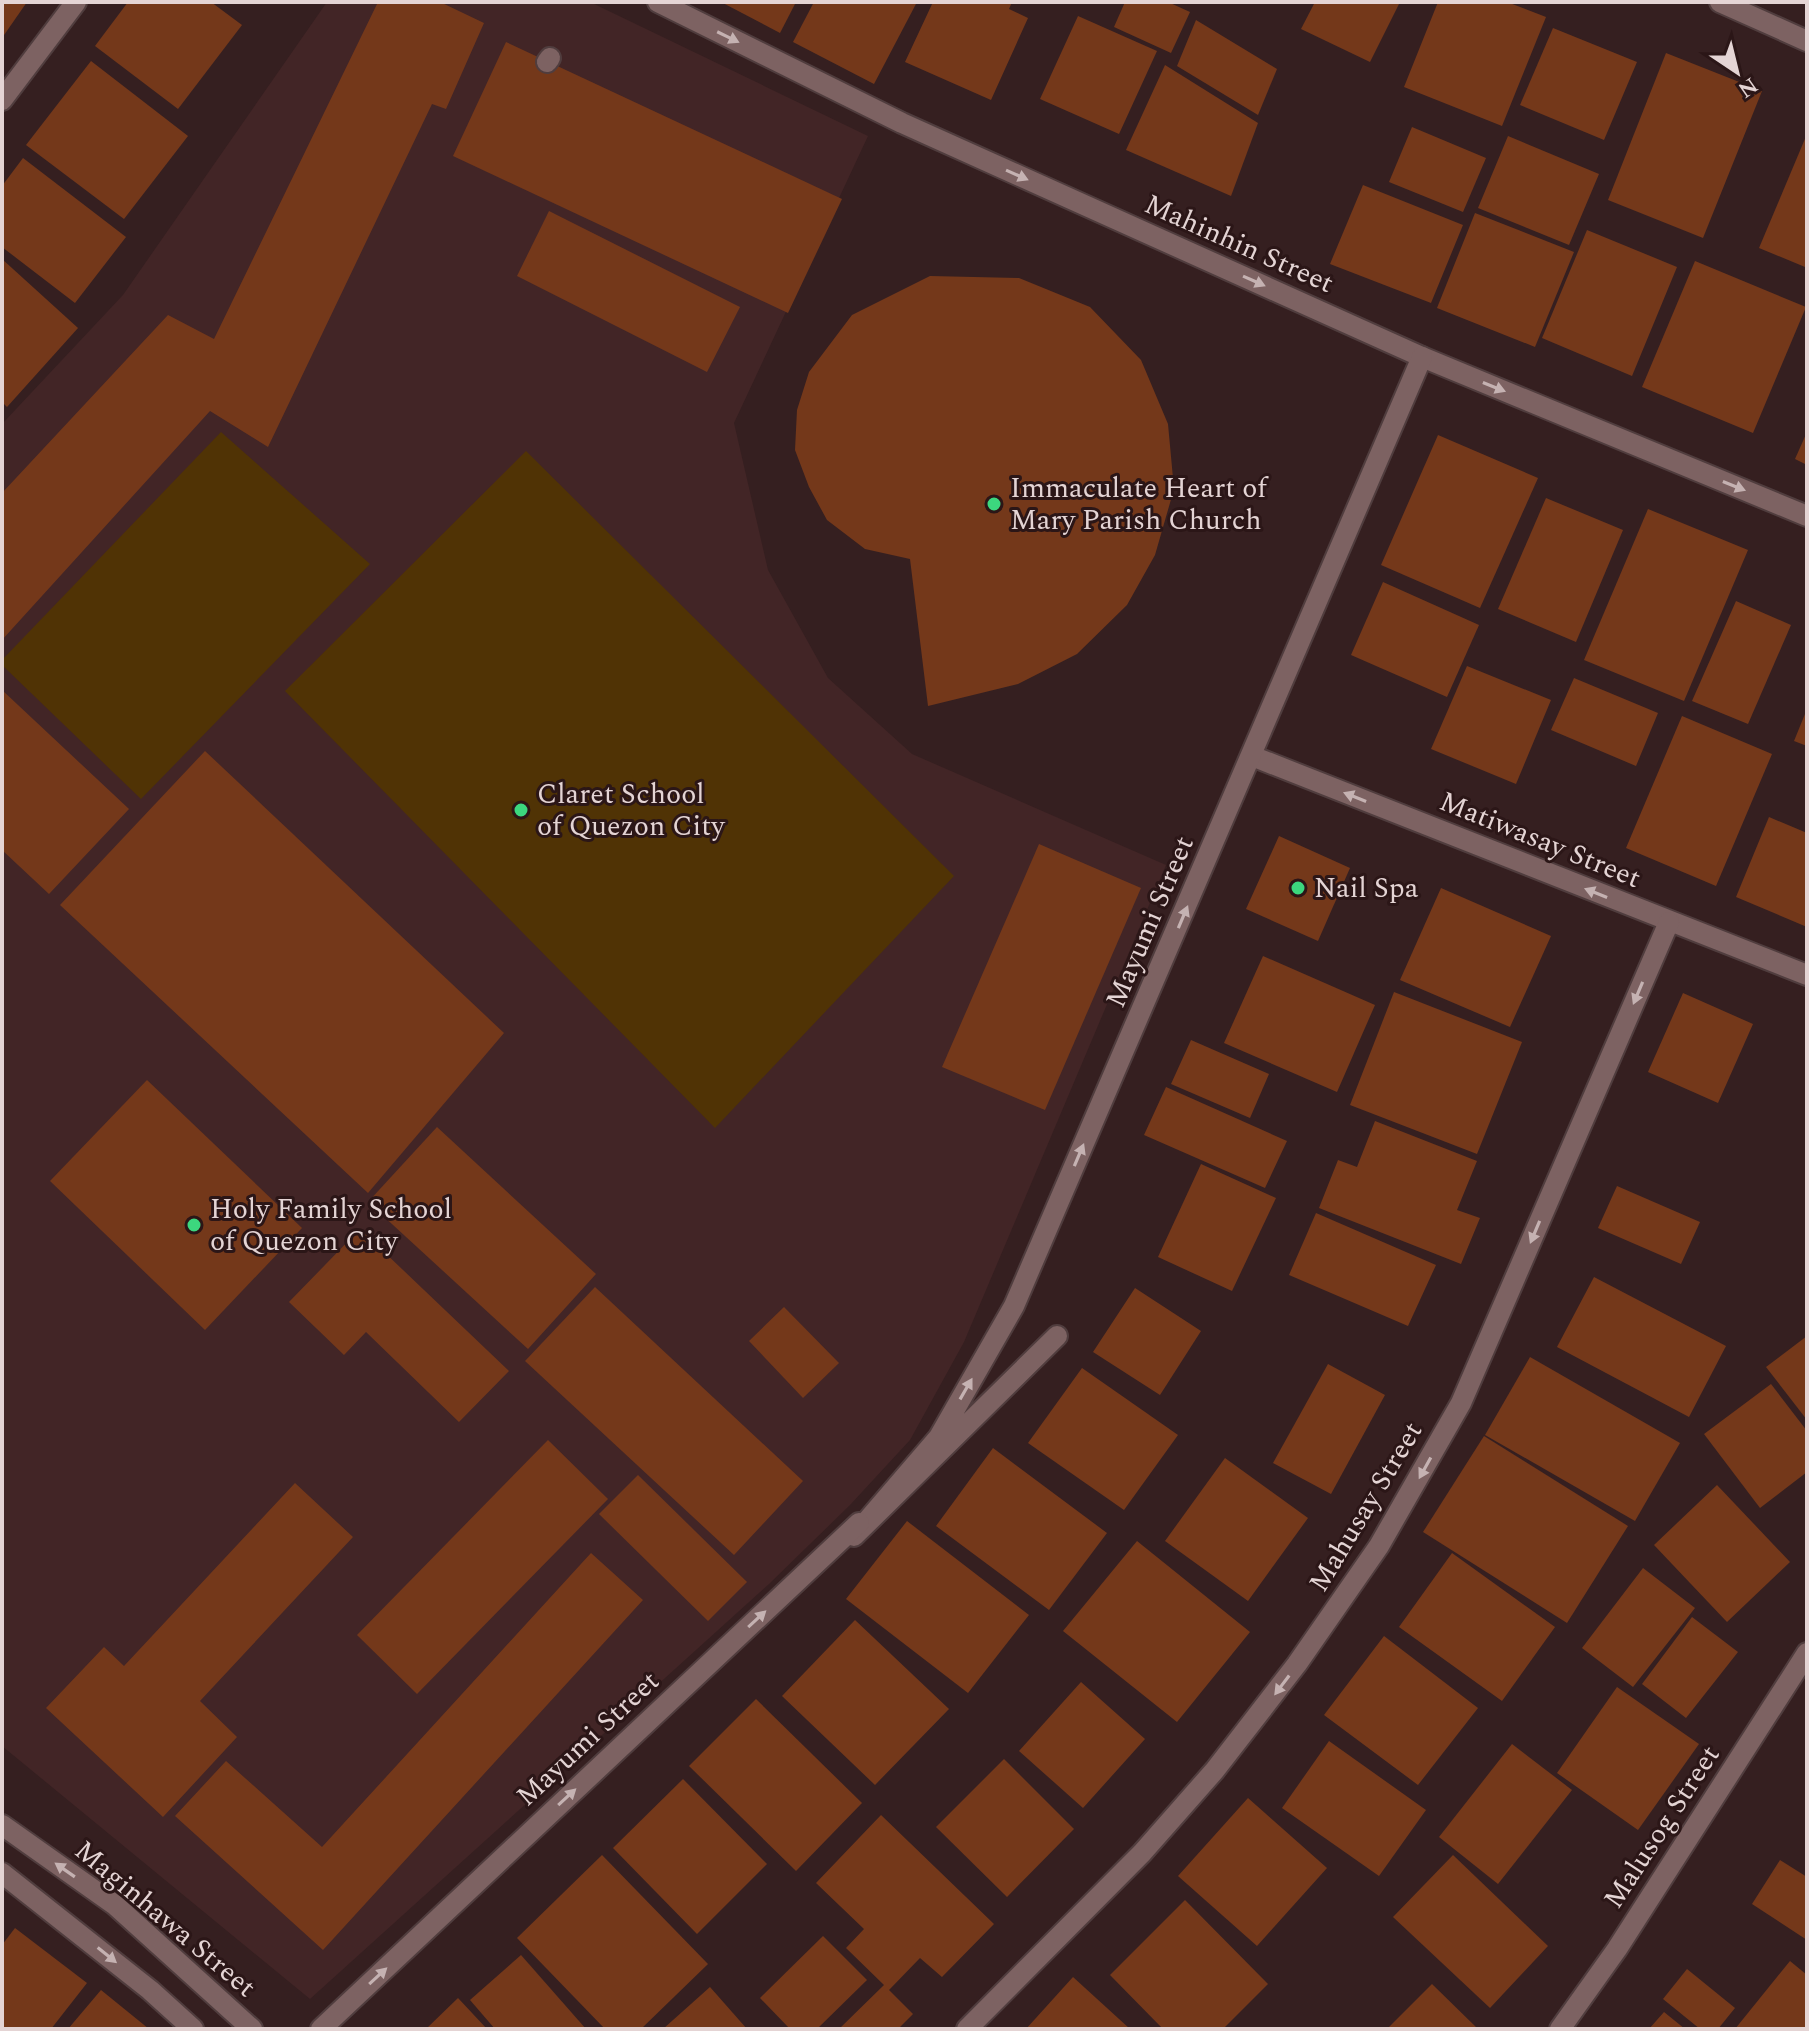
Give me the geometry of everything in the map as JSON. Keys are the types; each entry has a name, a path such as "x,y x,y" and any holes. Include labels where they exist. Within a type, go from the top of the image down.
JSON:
{"street":[{"path":"2,100 76,2"},
{"name":"Mahinhin Street","path":"658,2 902,123 1422,357 1807,516"},
{"path":"1720,2 1807,41"},
{"name":"Mayumi Street","path":"321,2029 677,1693 758,1618 861,1520 884,1499 896,1488 907,1477 942,1445 1057,1336 854,1536 894,1490 904,1478 914,1466 939,1437 1014,1306 1422,357"},
{"name":"Matiwasay Street","path":"1252,756 1807,975"},
{"name":"Mahusay Street","path":"967,2029 1142,1853 1215,1770 1297,1664 1379,1546 1461,1403 1669,922"},
{"name":"Malusog Street","path":"1560,2029 1617,1949 1807,1653"},
{"name":"Maginhawa Street","path":"2,1825 115,1905 252,2029"},
{"path":"2,1873 150,1990 193,2029"}],"shaded area":[{"name":"Claret School of Quezon City","path":"327,2 590,2 868,136 734,423 768,570 828,678 912,754 1166,865 964,1342 910,1440 850,1505 769,1584 310,1999 2,1746 2,424 123,295"},
{"path":"221,432 370,564 141,799 2,665 2,660"},
{"path":"526,451 954,876 715,1128 285,691"}],"building":[{"path":"2,2 27,2 2,38"},
{"path":"128,2 211,2 242,25 178,109 95,46"},
{"path":"378,2 440,2 484,23 446,109 432,104 268,447 210,411 2,640 2,493 168,315 214,339"},
{"path":"721,2 796,2 780,33"},
{"path":"814,2 917,2 874,84 793,42"},
{"path":"933,2 1012,2 1009,9 1028,18 991,100 905,62"},
{"path":"1125,2 1168,2 1190,12 1171,53 1114,27"},
{"path":"1315,2 1400,2 1370,62 1301,29"},
{"path":"1438,2 1507,2 1546,17 1502,126 1404,87"},
{"path":"1078,16 1157,51 1119,134 1040,99"},
{"path":"1196,20 1277,69 1258,115 1177,66"},
{"path":"1553,28 1637,62 1604,140 1520,105"},
{"path":"506,42 842,199 788,313 453,156"},
{"path":"1666,53 1762,91 1703,238 1608,200"},
{"path":"91,61 188,136 124,219 26,145"},
{"path":"1165,65 1258,123 1231,196 1126,150"},
{"path":"1412,127 1486,158 1463,212 1389,182"},
{"path":"1807,134 1807,262 1805,267 1759,248"},
{"path":"1508,136 1599,174 1569,245 1478,208"},
{"path":"23,158 126,237 75,303 2,247 2,186"},
{"path":"1363,185 1463,225 1431,303 1330,264"},
{"path":"549,211 740,307 707,372 517,276"},
{"path":"1475,213 1574,252 1535,347 1437,308"},
{"path":"1587,230 1677,267 1632,376 1542,338"},
{"path":"2,259 78,328 7,407 2,402"},
{"path":"1695,261 1806,307 1753,433 1642,387"},
{"name":"Immaculate Heart of Mary Parish Church","path":"930,276 1019,278 1090,307 1141,360 1168,424 1174,489 1155,555 1127,605 1077,654 1018,684 928,706 910,559 865,549 827,520 809,487 795,450 797,410 809,372 852,315"},
{"path":"1807,432 1807,465 1795,459"},
{"path":"1438,435 1538,478 1480,608 1381,565"},
{"path":"1546,498 1623,530 1576,642 1498,609"},
{"path":"1648,509 1748,550 1684,701 1584,660"},
{"path":"1383,582 1479,625 1447,697 1351,655"},
{"path":"1736,601 1791,625 1748,724 1692,701"},
{"path":"1467,666 1551,700 1516,784 1431,749"},
{"path":"1574,678 1658,713 1636,766 1551,730"},
{"path":"2,690 129,809 49,894 2,850"},
{"path":"1807,709 1807,746 1794,741"},
{"path":"1682,716 1772,754 1716,886 1626,848"},
{"path":"205,751 504,1033 368,1193 60,905"},
{"path":"1769,817 1807,833 1807,927 1736,897"},
{"name":"Nail Spa","path":"1279,836 1350,868 1318,941 1246,909"},
{"path":"1039,844 1141,888 1045,1110 942,1067"},
{"path":"1441,888 1551,936 1510,1027 1400,980"},
{"path":"1263,956 1375,1005 1337,1092 1224,1043"},
{"path":"1394,992 1522,1042 1477,1154 1350,1105"},
{"path":"1683,993 1753,1024 1718,1103 1648,1072"},
{"path":"1191,1040 1269,1074 1250,1118 1171,1084"},
{"path":"147,1080 302,1228 205,1330 50,1181"},
{"path":"1166,1087 1287,1141 1265,1188 1144,1135"},
{"path":"1375,1121 1477,1161 1457,1210 1480,1218 1461,1264 1319,1208 1338,1160 1357,1167"},
{"path":"437,1127 596,1274 528,1349 368,1202"},
{"path":"1201,1164 1276,1198 1232,1291 1158,1257"},
{"path":"1617,1186 1700,1222 1681,1264 1598,1228"},
{"path":"1316,1213 1436,1265 1408,1326 1289,1275"},
{"path":"360,1229 509,1371 459,1422 366,1332 344,1355 289,1302"},
{"path":"1594,1277 1726,1346 1689,1417 1557,1347"},
{"path":"595,1287 803,1481 734,1555 525,1361"},
{"path":"1135,1288 1201,1331 1160,1395 1093,1352"},
{"path":"784,1307 839,1363 803,1398 749,1341"},
{"path":"1807,1336 1807,1420 1766,1367"},
{"path":"1530,1357 1680,1443 1635,1521 1485,1435"},
{"path":"1328,1364 1385,1395 1331,1494 1273,1463"},
{"path":"1082,1368 1178,1435 1124,1510 1028,1443"},
{"path":"1771,1384 1807,1431 1807,1472 1760,1508 1704,1434"},
{"path":"1484,1436 1628,1526 1567,1623 1423,1532"},
{"path":"548,1440 608,1499 417,1694 357,1635"},
{"path":"993,1448 1107,1533 1049,1610 936,1526"},
{"path":"1225,1458 1308,1518 1248,1601 1165,1541"},
{"path":"638,1475 747,1582 708,1621 599,1514"},
{"path":"295,1483 353,1537 200,1701 237,1737 163,1817 46,1708 104,1647 124,1666"},
{"path":"1717,1485 1790,1562 1727,1622 1654,1545"},
{"path":"907,1521 1029,1615 968,1693 846,1599"},
{"path":"1137,1541 1250,1632 1177,1722 1063,1631"},
{"path":"591,1553 643,1600 323,1950 175,1816 226,1761 322,1847"},
{"path":"1452,1553 1555,1627 1502,1701 1399,1627"},
{"path":"1643,1568 1695,1608 1633,1687 1582,1648"},
{"path":"1692,1617 1738,1652 1686,1718 1642,1684"},
{"path":"855,1620 949,1709 875,1785 782,1696"},
{"path":"1384,1636 1478,1708 1418,1785 1324,1715"},
{"path":"1081,1682 1145,1739 1083,1808 1019,1751"},
{"path":"1617,1687 1699,1744 1638,1830 1557,1773"},
{"path":"756,1699 862,1803 796,1871 689,1766"},
{"path":"1329,1741 1426,1810 1379,1876 1282,1808"},
{"path":"1512,1744 1572,1790 1498,1884 1439,1837"},
{"path":"1004,1759 1074,1829 1007,1897 936,1827"},
{"path":"683,1779 767,1864 697,1934 613,1848"},
{"path":"1248,1798 1327,1868 1257,1946 1178,1876"},
{"path":"881,1815 994,1924 942,1977 920,1958 889,1990 913,2014 898,2029 839,2029 884,1985 846,1948 864,1929 816,1883"},
{"path":"602,1855 708,1964 641,2029 605,2029 517,1938"},
{"path":"1453,1855 1548,1946 1490,2008 1393,1917"},
{"path":"1780,1860 1807,1877 1807,1940 1752,1904"},
{"path":"1185,1900 1268,1984 1223,2029 1163,2029 1110,1975"},
{"path":"15,1928 87,1983 51,2029 2,2029 2,1945"},
{"path":"823,1936 867,1980 817,2029 790,2029 760,1998"},
{"path":"521,1955 586,2029 495,2029 470,2000"},
{"path":"1790,1961 1807,1975 1807,2029 1735,2029"},
{"path":"1687,1969 1735,2008 1718,2029 1700,2029 1663,1999"},
{"path":"1073,1977 1130,2029 1026,2029"},
{"path":"1432,1984 1478,2029 1387,2029"},
{"path":"710,1987 747,2029 663,2029"},
{"path":"101,1990 149,2029 68,2029"},
{"path":"458,1998 487,2029 426,2029"},
{"path":"1664,2012 1685,2029 1649,2029"}],"place":[{"name":"Immaculate Heart of Mary Parish Church","path":"994,504"},
{"name":"Claret School of Quezon City","path":"521,810"},
{"name":"Nail Spa","path":"1298,888"},
{"name":"Holy Family School of Quezon City","path":"194,1225"}]}
